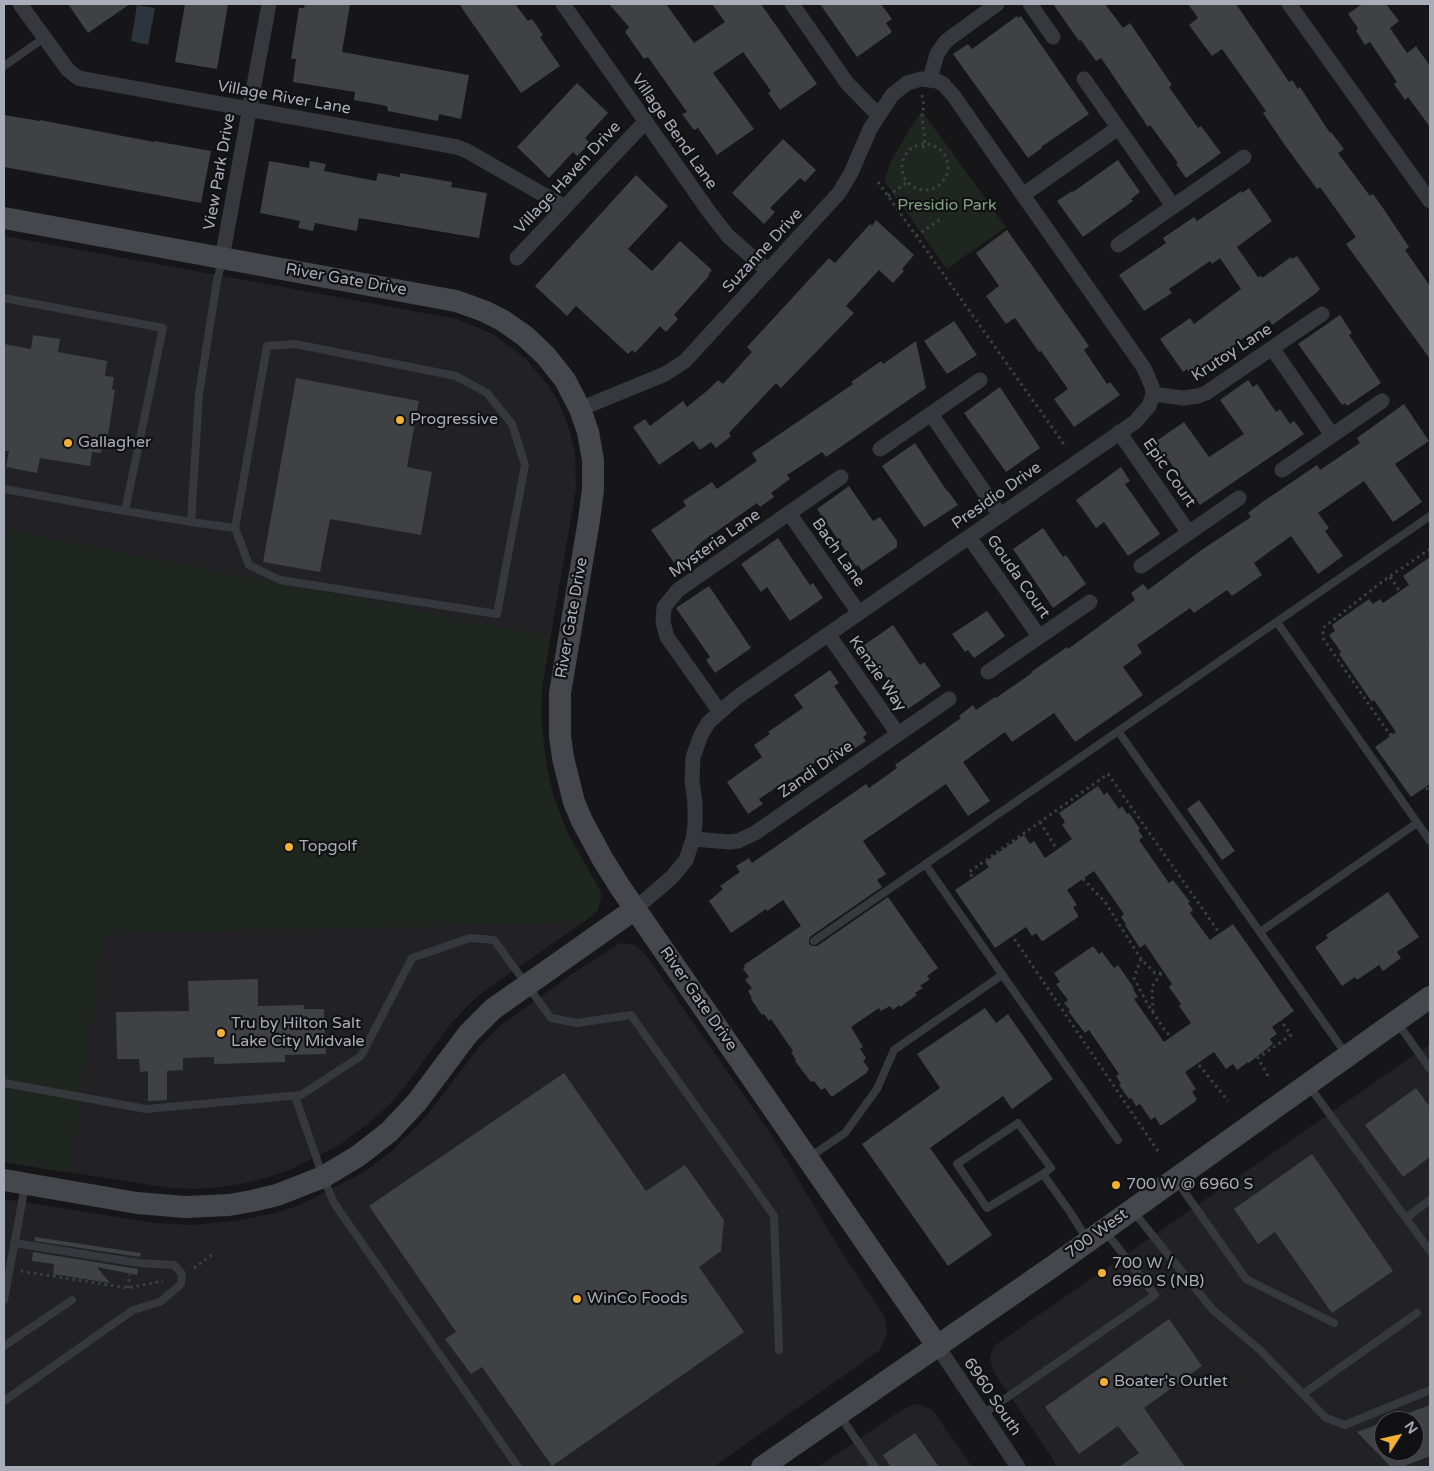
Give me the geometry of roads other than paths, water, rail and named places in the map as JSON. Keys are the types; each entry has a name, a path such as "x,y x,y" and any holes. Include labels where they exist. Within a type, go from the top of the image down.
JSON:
{"street":[{"name":"Village River Lane","path":"20,4 68,70 78,78 457,147 468,151 565,207"},
{"name":"View Park Drive","path":"222,258 269,4"},
{"name":"Village Bend Lane","path":"563,4 718,225 768,271"},
{"path":"792,4 847,83 878,115"},
{"path":"997,4 946,42 937,54 930,79 942,84 953,95 1144,368 1150,380 1153,394"},
{"path":"1030,4 1053,37"},
{"path":"1289,4 1430,202"},
{"name":"Suzanne Drive","path":"580,409 665,374 679,366 839,193 878,115 892,95 899,88 914,80 930,79"},
{"path":"1084,79 1173,206"},
{"name":"Village Haven Drive","path":"517,258 645,122"},
{"path":"1023,195 1118,128"},
{"path":"1118,244 1244,157"},
{"name":"River Gate Drive","path":"4,218 445,298 484,311 510,325 536,346 565,380 580,409 591,447 592,489 590,520 562,677 559,714 560,736 568,780 582,822 602,858 635,908 938,1347"},
{"name":"Krutoy Lane","path":"1153,394 1175,398 1198,396 1217,387 1322,314"},
{"path":"1272,348 1332,435"},
{"path":"880,449 980,380"},
{"name":"Presidio Drive","path":"635,908 676,873 686,860 693,840 695,812 692,781 693,757 705,729 720,712 736,698 1135,422 1145,412 1152,400 1153,394"},
{"path":"1282,470 1382,400"},
{"path":"931,414 1000,515"},
{"name":"Epic Court","path":"1119,432 1189,533"},
{"name":"Mysteria Lane","path":"720,712 667,637 662,622 664,607 678,590 841,477"},
{"name":"Epic Court","path":"1141,566 1239,498"},
{"name":"Bach Lane","path":"789,513 859,613"},
{"name":"Gouda Court","path":"969,537 1039,636"},
{"name":"Gouda Court","path":"988,672 1090,602"},
{"name":"Kenzie Way","path":"828,634 898,734"},
{"name":"Zandi Drive","path":"693,840 722,843 746,838 949,699"},
{"path":"14,1182 137,1203 171,1206 206,1206 268,1197 323,1177 358,1156 389,1132 417,1102 450,1056 480,1020 506,998 635,908"},
{"name":"700 West","path":"762,1467 938,1347 1430,997"},
{"name":"6960 South","path":"938,1347 1018,1467"}],"lane":[{"path":"4,66 44,38"},
{"path":"191,522 199,394 222,258"},
{"path":"4,298 164,328 125,511"},
{"path":"294,344 456,376 487,393 512,424 525,464 497,614 280,580 249,565 235,528 267,346 294,344"},
{"path":"4,489 125,511 235,528"},
{"path":"814,941 1430,516"},
{"path":"1277,622 1430,841"},
{"path":"1118,731 1347,1056"},
{"path":"1260,932 1417,822"},
{"path":"925,864 1118,1140"},
{"path":"4,1084 146,1109 302,1095 361,1056 412,958 470,938 494,940 551,1018 577,1023 631,1015 774,1216 779,1350"},
{"path":"808,1158 845,1133 878,1088 894,1050 1002,975"},
{"path":"1396,1021 1430,1070"},
{"path":"1308,1084 1430,1251"},
{"path":"295,1096 334,1203 518,1467"},
{"path":"1018,1123 1051,1168 1043,1174 987,1208 956,1164 1018,1123"},
{"path":"983,1414 1155,1295 1096,1235 1070,1212 1043,1174"},
{"path":"1175,1178 1246,1279 1334,1323"},
{"path":"4,1300 14,1243 14,1182"},
{"path":"1406,1218 1430,1200"},
{"path":"1132,1209 1212,1309 1260,1350 1326,1418 1345,1425 1430,1390"},
{"path":"4,1401 133,1310 160,1302 181,1284 182,1274 174,1265 140,1263 14,1243"},
{"path":"4,1346 72,1300"},
{"path":"1303,1394 1417,1313"},
{"path":"839,1414 875,1467"}],"place":[{"name":"Progressive","path":"400,420"},
{"name":"Gallagher","path":"68,443"},
{"name":"Topgolf","path":"289,847"},
{"name":"Tru by Hilton Salt Lake City Midvale","path":"221,1033"},
{"name":"700 W @ 6960 S","path":"1116,1185"},
{"name":"700 W / 6960 S (NB)","path":"1102,1273"},
{"name":"WinCo Foods","path":"577,1299"},
{"name":"Boater's Outlet","path":"1104,1382"}],"park label":[{"name":"Presidio Park","path":"947,206"}]}
